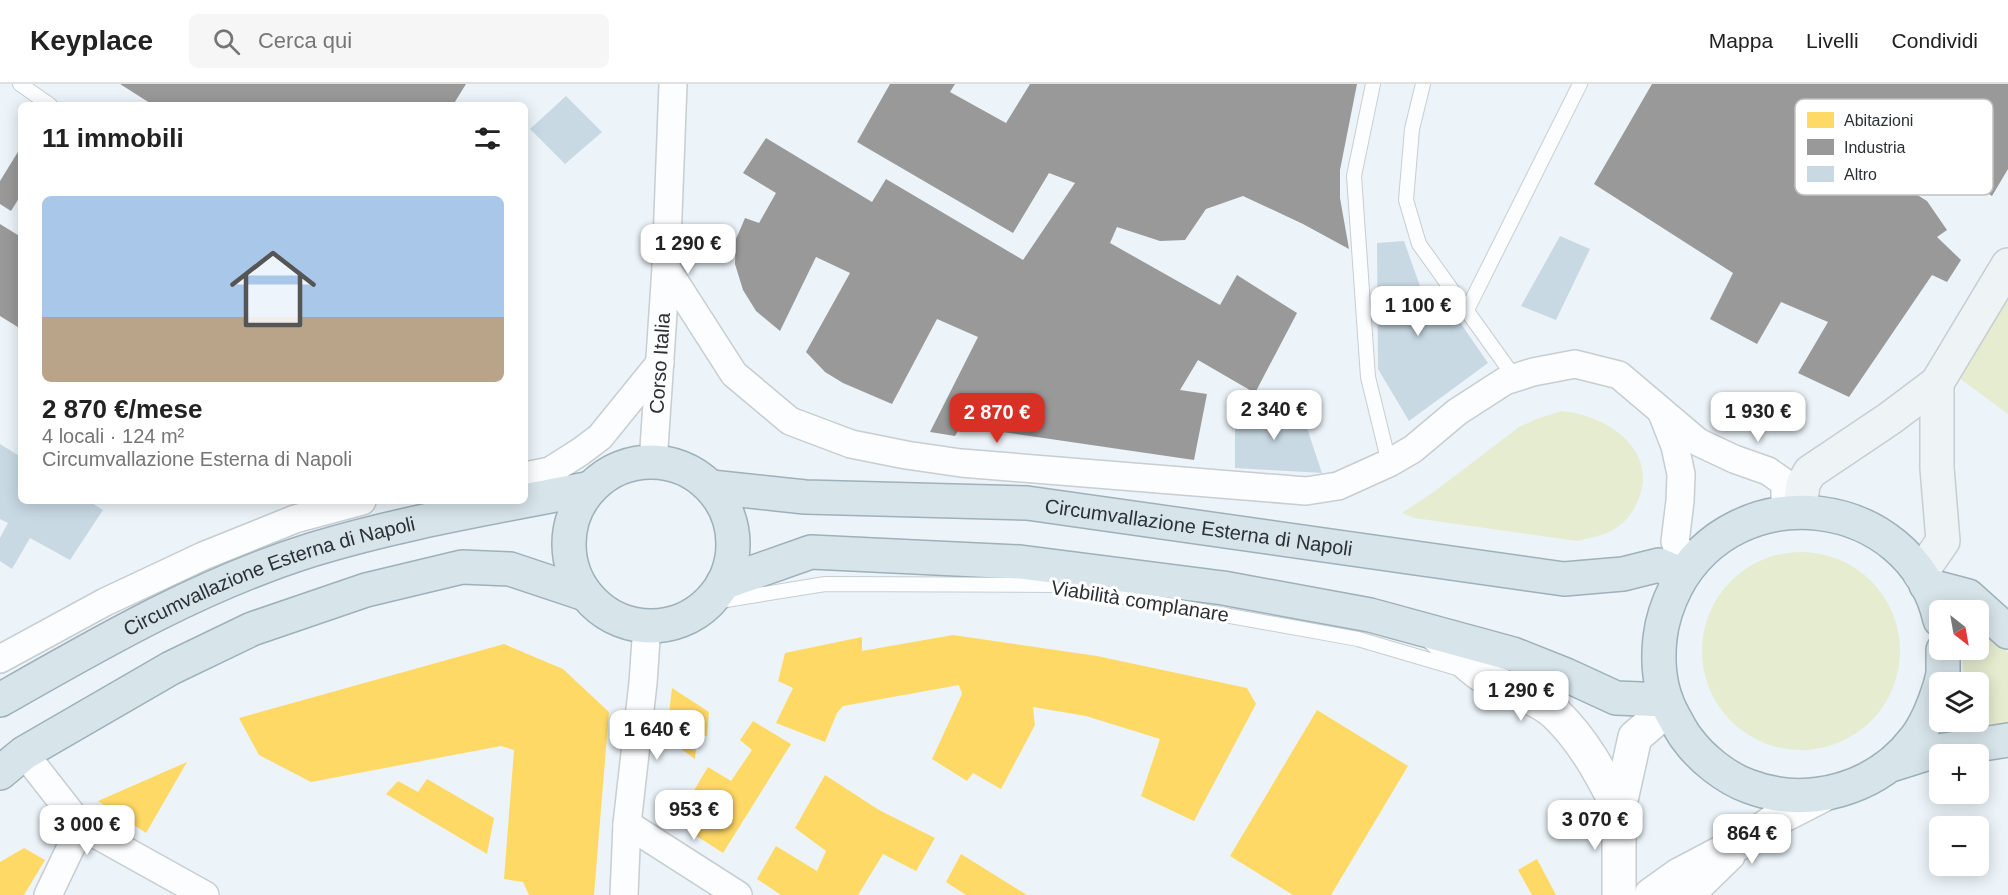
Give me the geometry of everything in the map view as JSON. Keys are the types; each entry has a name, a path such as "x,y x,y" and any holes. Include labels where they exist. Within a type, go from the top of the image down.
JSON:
{"highway":[{"name":"Circumvallazione Esterna di Napoli","path":"716,593 732,559 733,533 725,508 711,487 691,471 666,463 641,462 613,470 591,488 575,512 568,540 572,568 585,594 606,613 633,624 662,625 686,618 716,593 811,552 1020,562 1234,590 1370,615 1513,654 1616,698 1667,704"},
{"name":"Circumvallazione Esterna di Napoli","path":"711,487 805,497 1028,503 1564,579 1623,574 1659,565 1685,571"},
{"name":"Circumvallazione Esterna di Napoli","path":"528,501 591,488"},
{"name":"Circumvallazione Esterna di Napoli","path":"0,700 124,629 222,583 309,551 383,530 512,504"},
{"path":"1934,600 1923,579 1897,547 1868,527 1835,515 1793,511 1757,518 1731,529 1708,546 1685,571 1668,603 1661,627 1660,668 1667,704 1688,741 1715,768 1748,786 1785,795 1823,795 1859,784 1892,764 1932,752 2008,740"},
{"name":"Circumvallazione Esterna di Napoli","path":"8,764 171,668 252,629 366,590 462,567 510,569 585,594"},
{"path":"1923,579 1968,596 2008,632"},
{"path":"1892,764 1916,739 1929,715"}],"main road":[{"path":"1793,511 1810,472 1889,419 1937,383 2008,265"},
{"path":"1923,579 1943,541 1937,468 1937,383"}],"street":[{"name":"Corso Italia","path":"653,463 666,268 673,84"},
{"path":"666,268 734,374 790,421 851,444 962,463 1306,491 1338,486 1389,463 1413,448 1457,412 1505,381 1533,372 1575,364 1619,375 1698,442 1734,459 1768,471 1785,483 1793,511"},
{"path":"528,475 550,471 600,437 660,363"},
{"path":"1662,412 1675,446 1681,474 1675,542 1685,571"},
{"path":"0,659 105,602 203,556 295,519 351,504"},
{"path":"624,895 627,824 643,683 647,625"},
{"path":"1434,633 1483,675 1530,698 1555,714 1584,746 1619,809"},
{"path":"1619,895 1619,809 1635,737 1667,704"},
{"path":"8,764 81,826 205,895"},
{"path":"1652,895 1679,875 1823,795"},
{"path":"627,824 738,895"},
{"path":"48,895 81,826"},
{"path":"1691,895 1751,837"}],"lane":[{"path":"20,84 46,102"},
{"path":"1373,84 1354,176 1368,377 1389,463"},
{"path":"1423,84 1412,129 1406,200 1419,244 1515,378"},
{"path":"1466,312 1580,84"},
{"name":"Viabilità complanare","path":"716,593 825,584 1058,585 1358,639 1483,675 1566,675"}],"green space":[{"path":"2008,281 2008,414 1951,372"},
{"path":"1562,411 1595,419 1610,427 1624,437 1641,464 1643,480 1635,508 1629,517 1613,530 1577,541 1414,518 1402,513 1435,491 1519,427"},
{"path":"1801,552 1820,554 1839,560 1856,569 1871,581 1883,596 1892,613 1898,632 1900,651 1898,670 1892,689 1883,706 1871,721 1856,733 1839,742 1820,748 1801,750 1782,748 1763,742 1746,733 1731,721 1719,706 1710,689 1704,670 1702,651 1704,632 1710,613 1719,596 1731,581 1746,569 1763,560 1782,554"},
{"path":"1989,638 2008,652 2008,724 1989,725 1989,672 1964,672 1963,660 1989,660"}],"building: Abitazioni":[{"path":"953,635 1097,656 1247,688 1256,704 1194,821 1141,796 1160,739 1086,716 1033,707 1035,725 1001,789 973,773 967,781 932,759 962,694 959,685 843,706 837,713 825,742 776,723 793,688 778,681 785,653 862,637 862,651"},
{"path":"504,644 563,669 609,712 594,895 529,895 523,882 504,879 514,750 501,746 311,782 259,755 239,718"},
{"path":"672,688 709,712 707,736 697,738 695,759 666,738"},
{"path":"1317,710 1408,766 1331,895 1293,895 1230,856"},
{"path":"753,721 791,744 723,853 675,822 708,767 731,781 752,750 740,740"},
{"path":"187,762 146,833 98,801"},
{"path":"825,775 879,810 935,838 916,871 883,854 858,895 781,895 757,879 776,846 817,871 826,851 795,828"},
{"path":"427,779 494,818 487,854 386,794 398,781 418,792"},
{"path":"24,848 45,860 24,895 0,895 0,862"},
{"path":"961,854 1027,895 966,895 946,882"},
{"path":"1537,859 1556,895 1532,895 1518,870"}],"building: Industria":[{"path":"120,84 466,84 455,102 148,102"},
{"path":"890,84 955,84 950,92 1006,123 1030,84 1357,84 1340,170 1340,198 1349,249 1243,196 1206,209 1185,240 1160,241 1117,227 1110,243 1220,305 1237,275 1297,313 1255,393 1198,360 1180,390 1207,394 1194,460 961,426 955,436 930,432 978,337 937,319 892,404 843,383 825,372 806,352 850,273 816,257 780,331 756,311 743,290 735,264 736,239 745,218 759,223 776,193 743,173 766,138 872,202 886,179 1023,260 1075,183 1049,173 1013,233 857,142"},
{"path":"1652,84 2008,84 2008,169 1993,194 1993,99 1795,99 1795,195 1917,195 1927,201 1947,230 1937,237 1961,260 1947,282 1932,275 1849,397 1798,373 1828,322 1781,302 1757,344 1710,319 1733,273 1594,184"},
{"path":"18,152 18,200 11,211 0,204 0,181"},
{"path":"0,224 18,235 18,327 0,316"}],"building: Altro":[{"path":"566,96 602,132 565,164 530,129"},
{"path":"1560,236 1590,249 1556,320 1521,306"},
{"path":"1404,241 1421,289 1415,293 1430,313 1448,305 1488,363 1409,421 1378,369 1377,243"},
{"path":"1266,398 1303,416 1322,473 1235,468 1235,410 1256,416"},
{"path":"0,444 18,455 18,504 94,504 103,510 70,560 30,538 12,569 0,561 0,538 8,523 0,519"}]}
